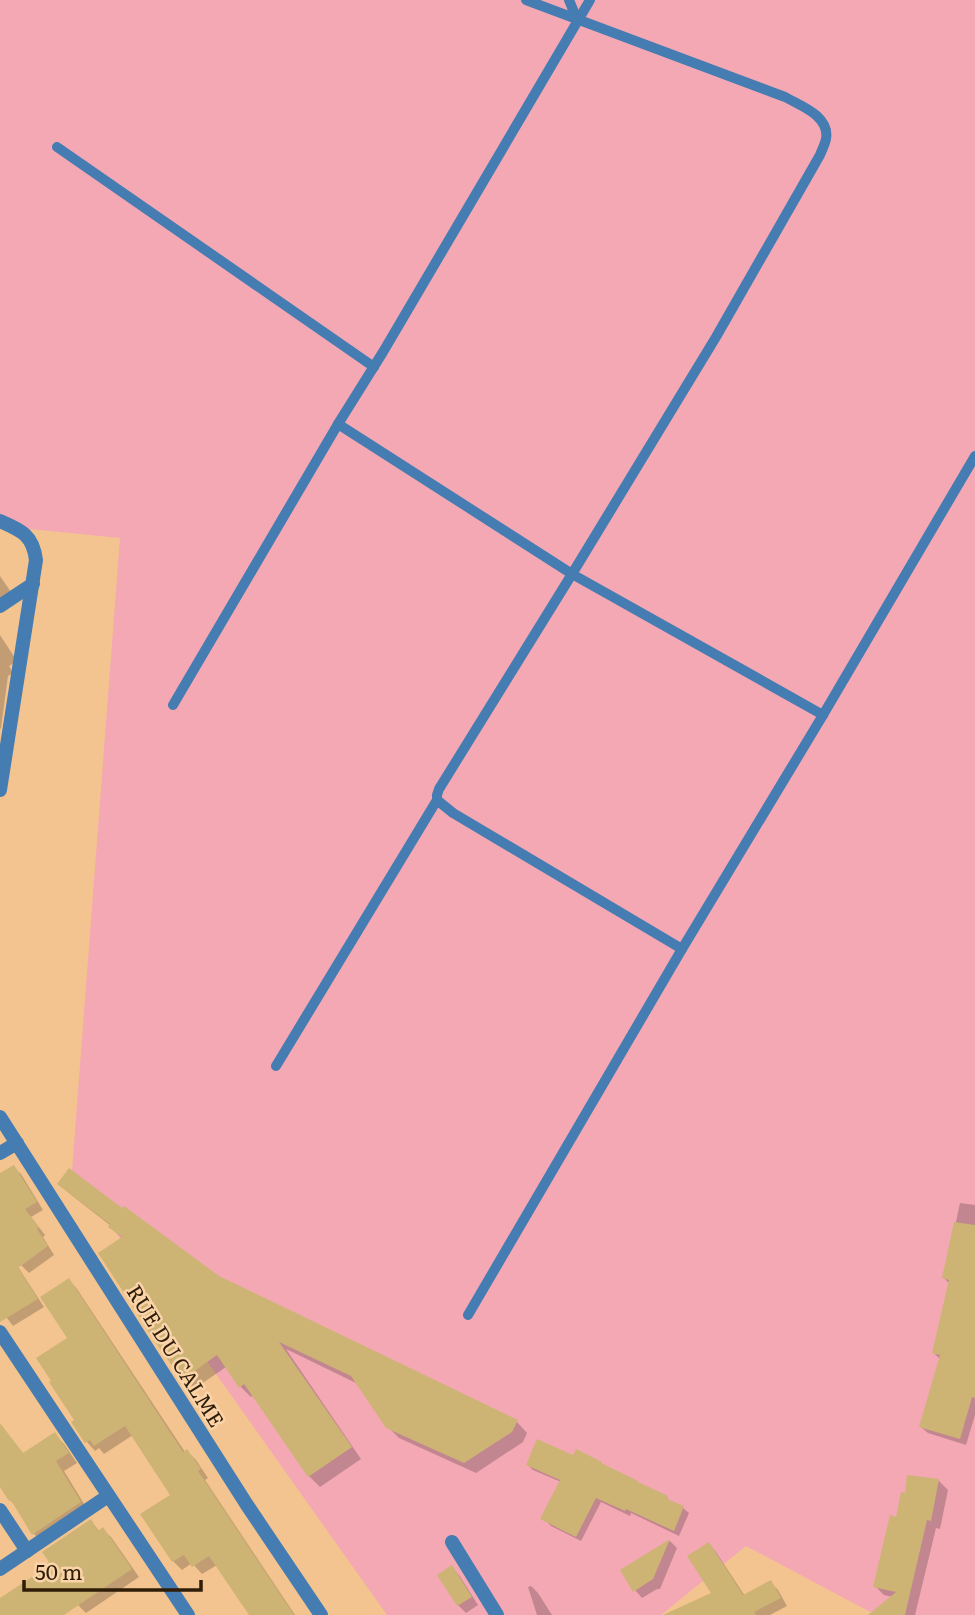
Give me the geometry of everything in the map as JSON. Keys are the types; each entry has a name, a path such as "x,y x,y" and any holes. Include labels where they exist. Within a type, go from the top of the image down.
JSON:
{"street":[{"path":"0,521 19,529 28,537 34,546 36,560 0,790"},
{"path":"0,606 33,584"},
{"name":"RUE DU CALME","path":"0,1117 247,1505 321,1615"},
{"path":"0,1153 17,1143"},
{"path":"0,1332 186,1614"},
{"path":"0,1569 108,1496"},
{"path":"0,1510 27,1551"},
{"path":"452,1542 497,1615"}],"lane":[{"path":"276,1066 437,800 439,789 716,337 820,155 826,137 825,125 813,112 785,97 526,0"},
{"path":"569,0 577,18"},
{"path":"173,705 590,0"},
{"path":"57,147 374,367"},
{"path":"338,424 572,574 823,715"},
{"path":"468,1315 975,456"},
{"path":"437,800 453,813 682,949"}],"shaded area":[{"path":"0,0 975,0 975,1615 876,1615 746,1546 661,1615 387,1615 72,1171 120,538 0,526"}],"building":[{"path":"14,1165 37,1202 25,1209 39,1227 37,1229 48,1246 18,1268 38,1299 0,1322 0,1173"},
{"path":"69,1168 219,1276 518,1420 512,1432 464,1463 386,1428 351,1376 279,1342 352,1447 308,1477 244,1384 239,1388 217,1355 182,1380 98,1253 122,1237 108,1227 110,1224 57,1184"},
{"path":"954,1222 975,1225 975,1398 972,1397 960,1439 919,1427 940,1355 932,1353 949,1280 942,1278"},
{"path":"69,1278 183,1452 187,1449 201,1469 198,1471 294,1615 249,1615 209,1556 192,1567 184,1555 172,1562 140,1514 170,1495 125,1426 94,1446 90,1440 85,1443 36,1358 67,1338 40,1297"},
{"path":"0,1423 23,1453 55,1432 69,1453 56,1461 81,1502 32,1535 0,1487"},
{"path":"537,1439 573,1455 576,1449 684,1506 674,1531 596,1498 576,1537 540,1519 560,1480 526,1465"},
{"path":"907,1475 939,1479 931,1521 927,1520 905,1615 868,1615 896,1592 873,1587 890,1515 896,1517 901,1492 905,1493"},
{"path":"91,1519 98,1531 103,1527 132,1569 64,1615 0,1615 0,1598 38,1573 36,1570 49,1562 42,1552"},
{"path":"670,1539 653,1579 633,1592 620,1570"},
{"path":"709,1542 743,1595 771,1580 781,1598 754,1612 756,1615 663,1615 711,1593 687,1556"},
{"path":"452,1565 472,1597 457,1606 437,1575"}]}
